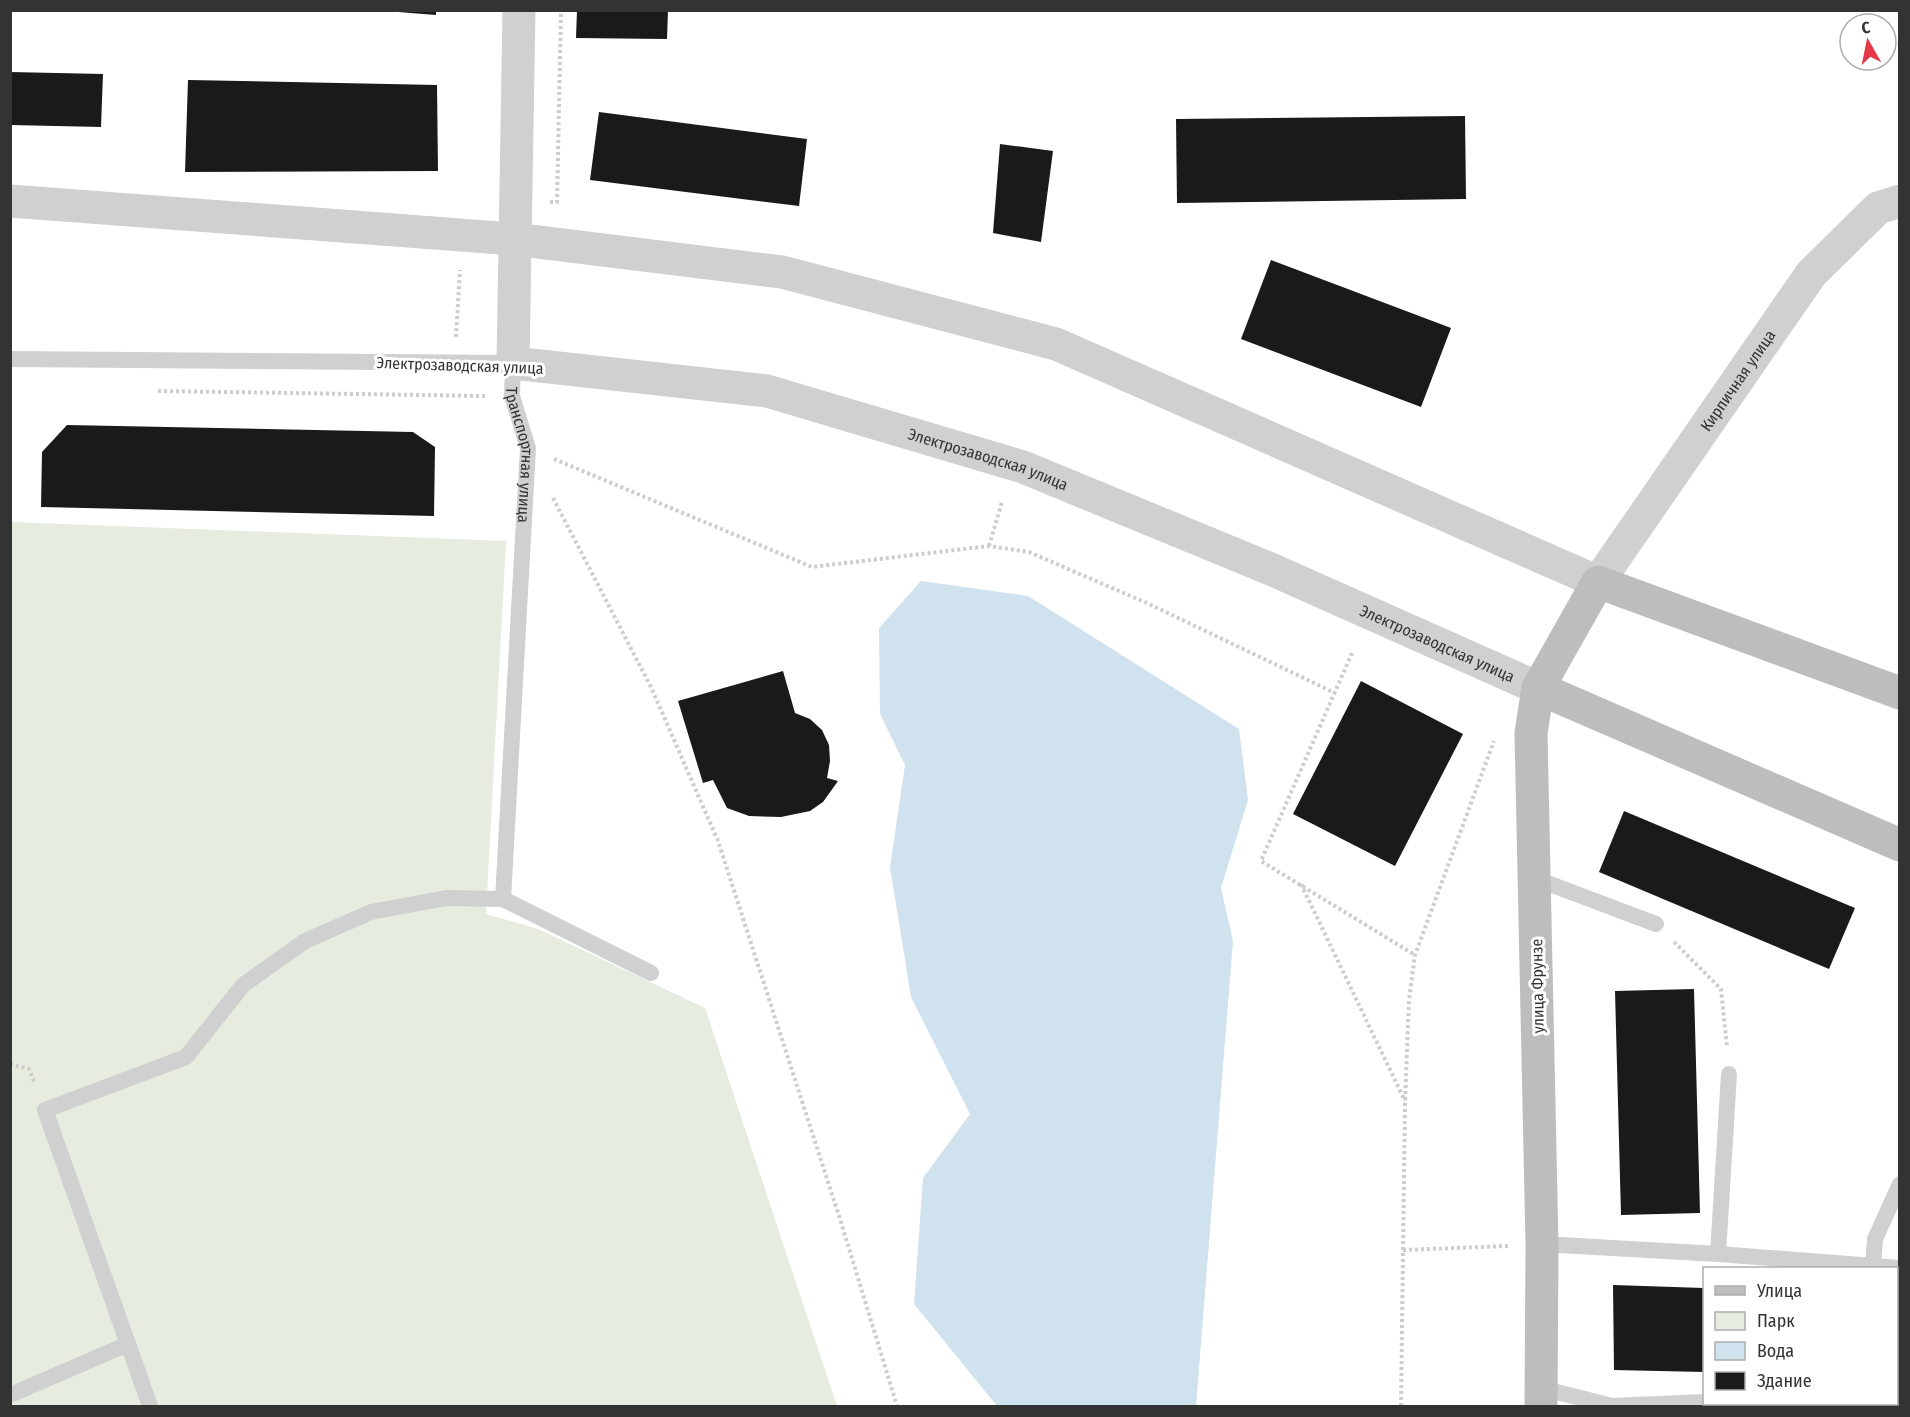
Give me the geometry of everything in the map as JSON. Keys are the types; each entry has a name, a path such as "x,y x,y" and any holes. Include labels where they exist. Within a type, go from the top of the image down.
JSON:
{"main road":[{"name":"улица Фрунзе","path":"1541,1397 1542,1244 1531,733 1538,688 1598,582"},
{"path":"1598,582 1899,693"},
{"name":"Электрозаводская улица","path":"1538,688 1899,845"}],"street":[{"name":"Транспортная улица","path":"513,363 519,10"},
{"path":"10,201 514,238 782,272 1056,344 1598,582"},
{"name":"Кирпичная улица","path":"1598,582 1812,274 1878,208 1899,201"},
{"name":"Электрозаводская улица","path":"513,363 767,391 1023,467 1273,570 1538,688"}],"lane":[{"name":"Электрозаводская улица","path":"10,359 513,363"},
{"name":"Транспортная улица","path":"503,899 528,448 512,396 513,363"},
{"path":"1534,878 1656,924"},
{"path":"150,1407 45,1110 186,1057 243,985 305,941 371,912 446,898 503,899 651,973"},
{"path":"1718,1254 1729,1074"},
{"path":"1873,1266 1875,1239 1899,1184"},
{"path":"1542,1244 1886,1267"},
{"path":"10,1395 128,1344"},
{"path":"1541,1397 1612,1406 1703,1402"}],"path":[{"path":"451,395 462,235"},
{"name":"Электрозаводская улица","path":"153,390 512,396"},
{"path":"528,448 812,567 989,546 1029,552 1149,604 1335,693"},
{"path":"528,448 651,687 718,841 840,1219 897,1407"},
{"path":"989,546 1002,502"},
{"path":"1353,653 1260,861 1300,883 1415,955"},
{"path":"1401,1407 1405,1102 1409,1000 1415,955 1498,730"},
{"path":"1300,883 1405,1102"},
{"path":"1656,924 1721,989 1729,1074"},
{"path":"10,1064 29,1069 45,1110"},
{"path":"1403,1250 1542,1244"}],"green space":[{"path":"11,522 506,541 486,914 538,929 705,1008 837,1406 11,1406"}],"water":[{"path":"921,581 1028,596 1239,729 1248,800 1221,888 1233,941 1196,1406 997,1406 914,1304 923,1178 970,1114 911,997 890,867 905,765 880,714 879,628"}],"building":[{"path":"398,10 436,10 436,15 398,12"},
{"path":"577,10 668,10 667,39 576,38"},
{"path":"10,72 103,74 101,127 10,125"},
{"path":"188,80 437,85 438,171 185,172"},
{"path":"599,112 807,139 799,206 590,180"},
{"path":"1465,116 1466,199 1177,203 1176,119"},
{"path":"1000,144 1053,151 1041,242 993,233"},
{"path":"1271,260 1451,328 1421,407 1241,339"},
{"path":"67,425 413,432 435,447 434,516 41,507 42,452"},
{"path":"783,671 795,713 810,719 822,730 829,745 830,761 827,778 838,781 823,802 810,811 781,817 749,816 727,808 713,780 703,783 678,701"},
{"path":"1361,681 1463,734 1395,866 1293,814"},
{"path":"1624,811 1855,908 1829,969 1599,872"},
{"path":"1694,989 1700,1213 1621,1215 1615,991"},
{"path":"1613,1285 1703,1288 1703,1372 1614,1370"},
{"path":"1898,1294 1900,1294 1900,1376 1898,1376"}]}
